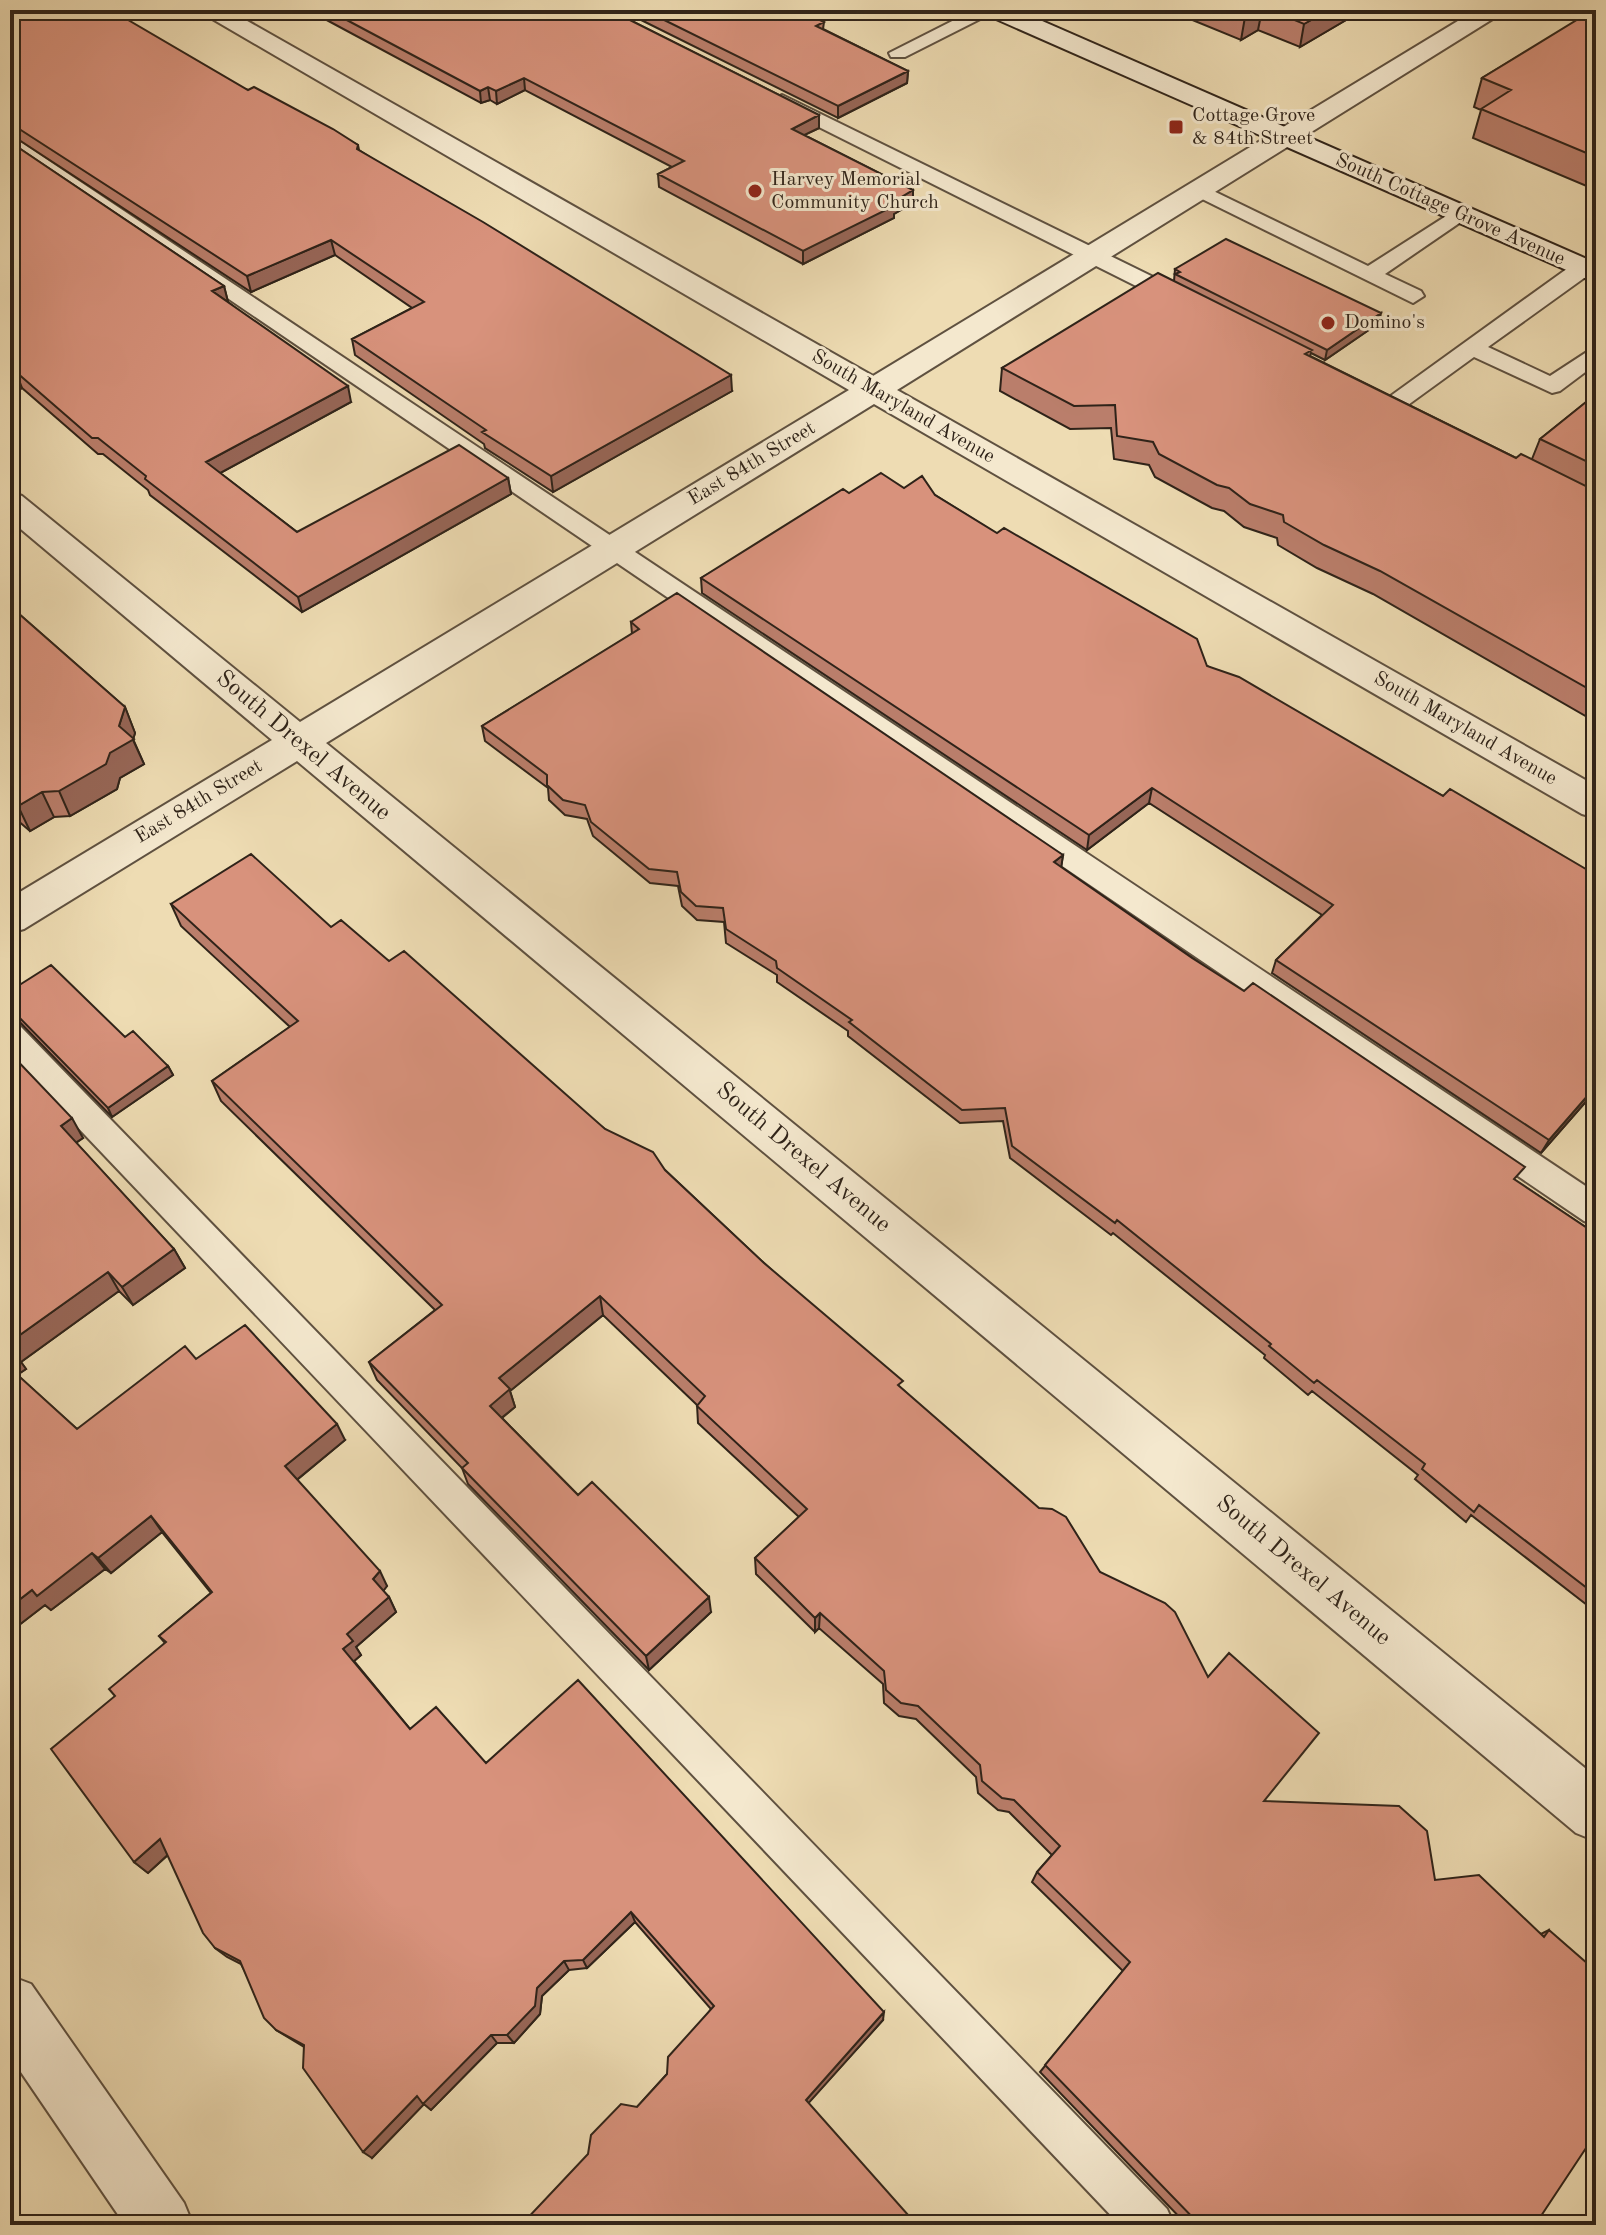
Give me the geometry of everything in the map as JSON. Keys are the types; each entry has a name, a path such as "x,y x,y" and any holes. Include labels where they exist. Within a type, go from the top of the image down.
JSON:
{"street":[{"name":"South Maryland Avenue","path":"210,10 1596,804"},
{"name":"South Cottage Grove Avenue","path":"996,10 1590,271"},
{"name":"East 84th Street","path":"10,918 1286,137 1476,13"},
{"name":"South Drexel Avenue","path":"10,503 1596,1813"},
{"path":"10,2005 162,2225"}],"lane":[{"path":"898,53 989,10"},
{"path":"756,88 1202,310"},
{"path":"10,141 1596,1211"},
{"path":"1199,190 1413,296"},
{"path":"1369,275 1461,215"},
{"path":"1420,419 1386,402 1590,271"},
{"path":"1473,348 1552,386 1596,353"},
{"path":"10,1036 1151,2225"}],"building":[{"path":"10,10 111,10 248,90 254,87 333,129 358,145 357,149 483,222 731,375 551,476 482,432 486,430 352,339 424,302 331,240 247,276 10,123"},
{"path":"328,10 610,10 819,115 792,129 913,190 890,204 894,206 803,251 658,174 684,161 524,78 496,91 488,87 480,91"},
{"path":"644,10 804,10 801,11 824,22 816,26 908,71 838,106"},
{"path":"1228,10 1257,10 1245,17"},
{"path":"1270,10 1329,10 1304,24"},
{"path":"1596,10 1596,157 1481,109 1511,90 1482,78"},
{"path":"10,142 224,286 212,291 348,386 206,462 297,532 459,445 508,478 298,597 145,479 146,476 98,438 92,438 16,372 10,373"},
{"path":"1226,239 1381,313 1327,350 1175,274 1180,272 1175,269"},
{"path":"1158,273 1312,350 1305,354 1516,458 1521,454 1596,491 1596,693 1380,571 1324,545 1284,522 1283,515 1250,504 1229,488 1217,485 1159,454 1153,442 1117,436 1115,405 1074,406 1002,368"},
{"path":"1596,394 1596,466 1540,439"},
{"path":"881,473 904,488 922,476 935,495 997,533 1004,528 1197,639 1207,666 1239,677 1443,796 1450,789 1596,875 1596,1086 1549,1140 1276,960 1333,905 1152,788 1089,835 701,578 843,489 849,493"},
{"path":"677,593 1063,855 1054,862 1192,958 1244,991 1253,983 1525,1167 1514,1179 1596,1234 1596,1595 1479,1505 1474,1512 1422,1469 1425,1464 1317,1380 1314,1383 1269,1346 1271,1344 1117,1220 1115,1223 1012,1146 1005,1108 962,1110 849,1022 852,1020 777,968 776,961 726,929 723,908 696,906 681,892 677,872 649,869 591,822 585,805 563,800 547,785 547,775 482,726 639,629 631,622"},
{"path":"10,606 125,707 119,726 134,739 110,753 106,764 59,791 42,792 18,806 10,800"},
{"path":"251,854 331,927 341,920 389,961 404,951 605,1129 653,1152 665,1170 764,1263 903,1381 898,1385 1039,1508 1052,1509 1066,1517 1100,1572 1165,1603 1175,1612 1208,1677 1229,1653 1319,1733 1264,1801 1399,1806 1427,1831 1435,1880 1479,1875 1544,1937 1549,1930 1596,1971 1596,2133 1535,2225 1200,2225 1045,2065 1130,1962 1037,1872 1060,1846 1014,1800 1002,1798 982,1781 980,1765 918,1706 901,1703 886,1690 884,1671 820,1613 815,1618 755,1558 807,1509 697,1406 705,1396 600,1296 499,1378 510,1389 490,1406 578,1495 592,1482 709,1597 646,1656 462,1468 468,1463 369,1362 442,1305 212,1081 298,1021 171,904"},
{"path":"51,965 125,1037 133,1031 168,1066 108,1108 10,1008 10,991"},
{"path":"10,1053 72,1118 61,1126 174,1249 122,1287 108,1272 10,1342"},
{"path":"245,1325 337,1424 285,1466 380,1571 373,1579 389,1597 347,1634 353,1641 343,1649 410,1729 436,1707 486,1763 578,1680 884,2012 806,2100 917,2225 522,2224 588,2154 591,2135 621,2104 637,2107 667,2074 668,2057 714,2006 631,1912 583,1960 564,1961 537,1988 535,2006 507,2035 491,2035 423,2104 417,2096 363,2152 303,2068 304,2045 276,2030 264,2018 240,1961 215,1948 203,1933 160,1839 134,1862 51,1749 115,1696 109,1689 166,1642 159,1636 212,1592 151,1516 98,1558 92,1553 37,1596 32,1590 10,1607 10,1368 77,1429 185,1346 196,1359"}],"place":[{"name":"Cottage Grove & 84th Street","path":"1176,127"},
{"name":"Harvey Memorial Community Church","path":"755,191"},
{"name":"Domino's","path":"1328,323"}]}
